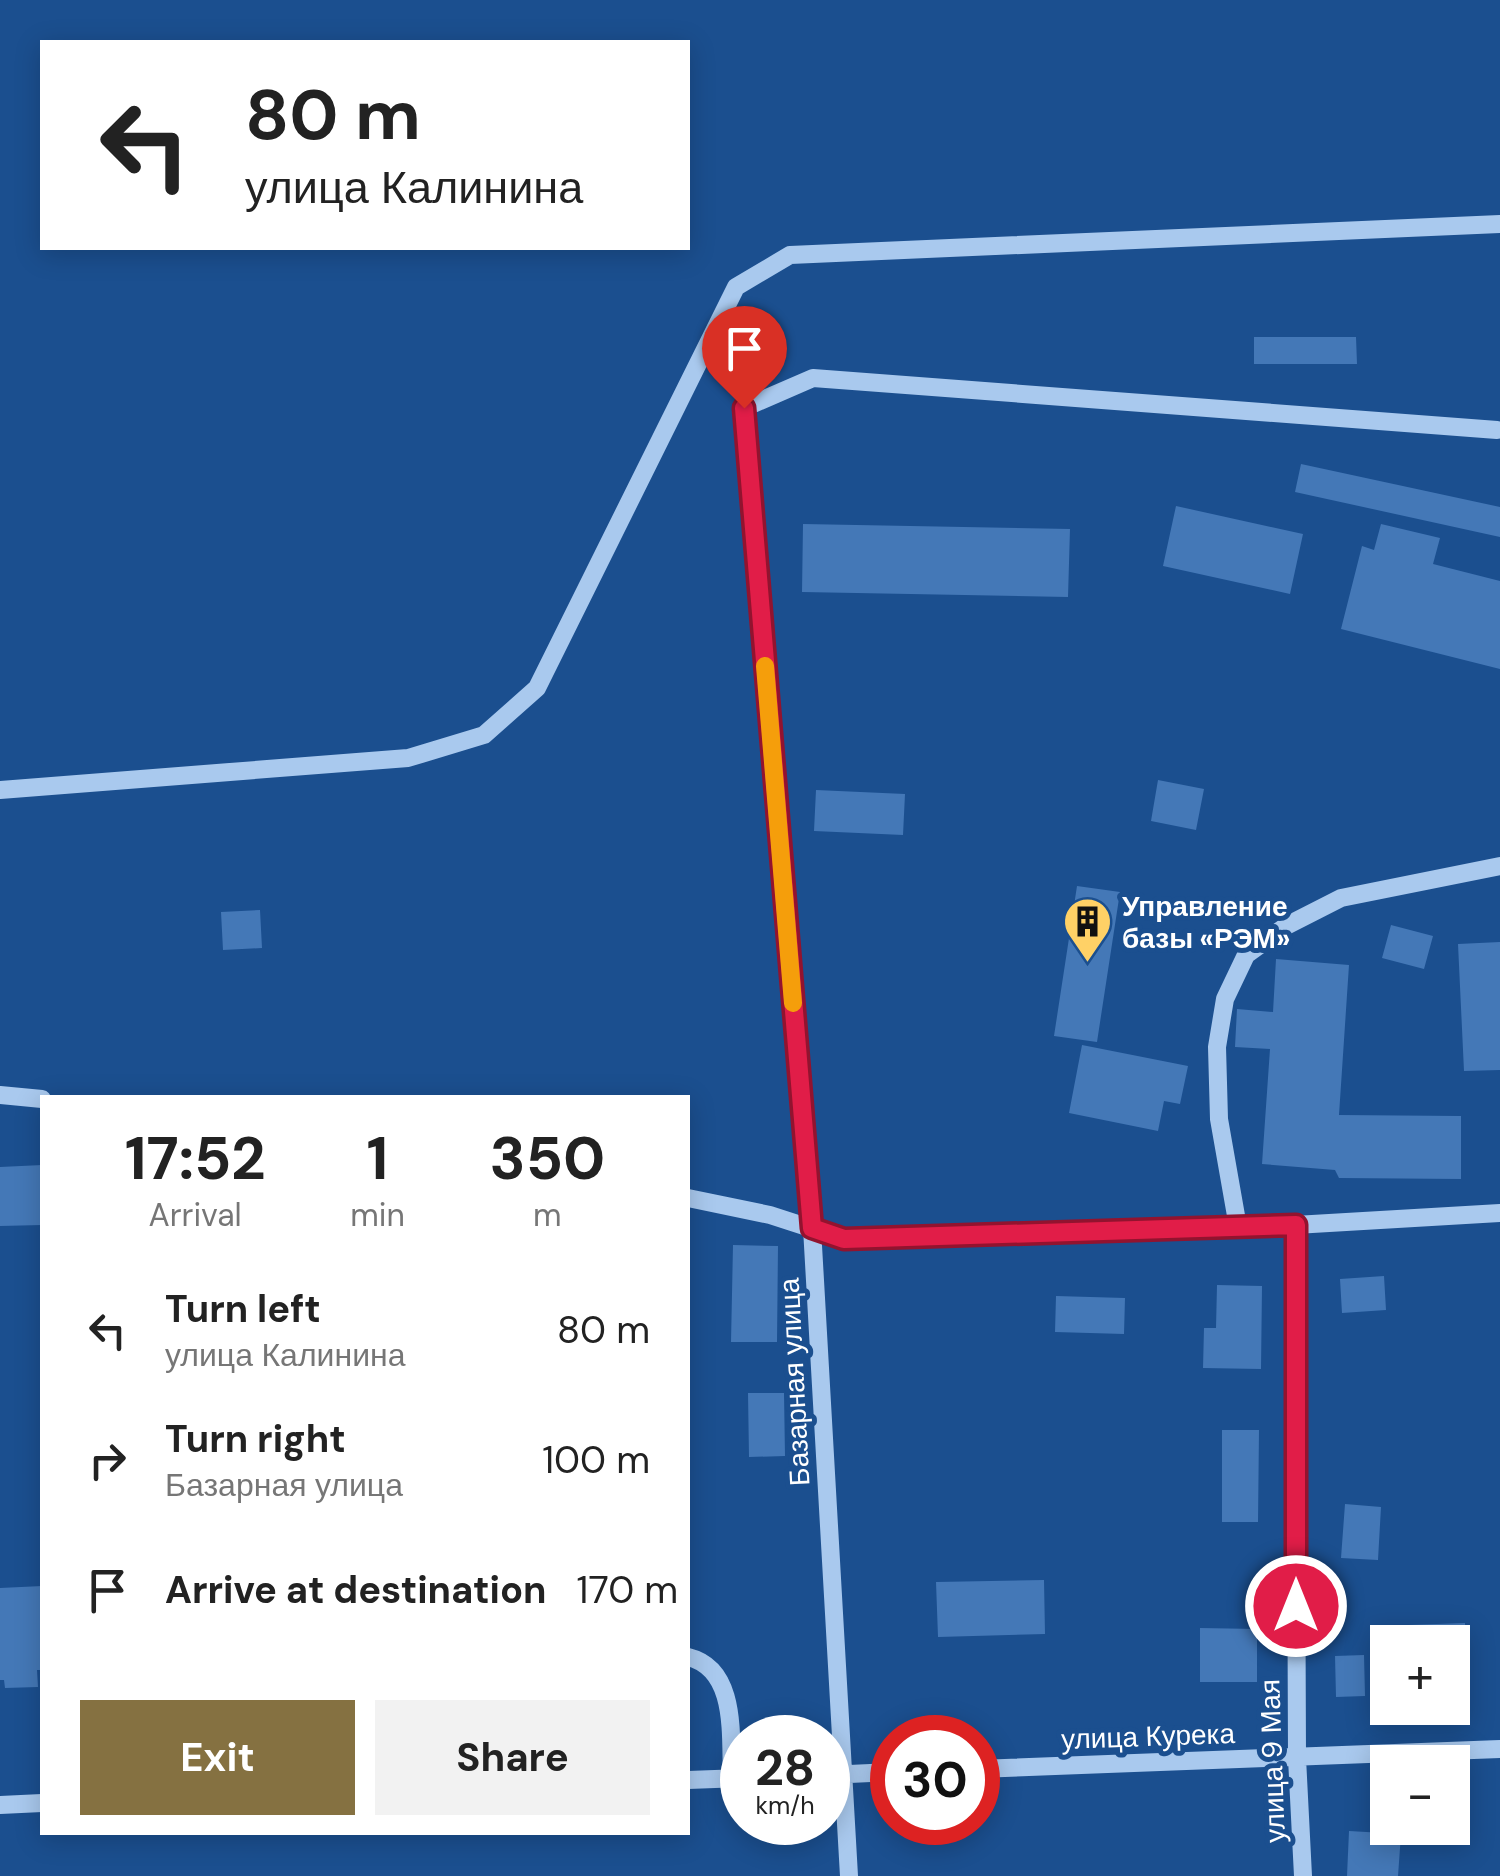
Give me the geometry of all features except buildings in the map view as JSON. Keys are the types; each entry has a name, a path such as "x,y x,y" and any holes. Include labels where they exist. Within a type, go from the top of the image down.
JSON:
{"street":[{"path":"0,790 408,758 484,734 537,688 736,287 790,256 1500,224"},
{"name":"Базарная улица","path":"833,1715 812,1228 744,408 813,378 1497,430"},
{"path":"1238,1227 1219,1119 1216,1047 1225,999 1246,955 1286,926 1341,898 1500,866"},
{"path":"0,1096 40,1099"},
{"path":"690,1198 770,1214 844,1239 1296,1225 1500,1213"},
{"name":"улица 9 Мая","path":"1296,1225 1297,1758 1303,1876"},
{"path":"690,1657 720,1678 729,1715"},
{"name":"улица Курека","path":"1000,1768 1500,1749"},
{"path":"690,1780 720,1779"},
{"path":"0,1805 40,1804"},
{"name":"Базарная улица","path":"845,1845 849,1876"}],"slow traffic":[{"path":"765,666 793,1003"}],"place":[{"name":"Управление базы «РЭМ»","path":"1087,964"}],"route":[{"path":"744,408 812,1228 844,1239 1296,1225 1296,1606"}]}
